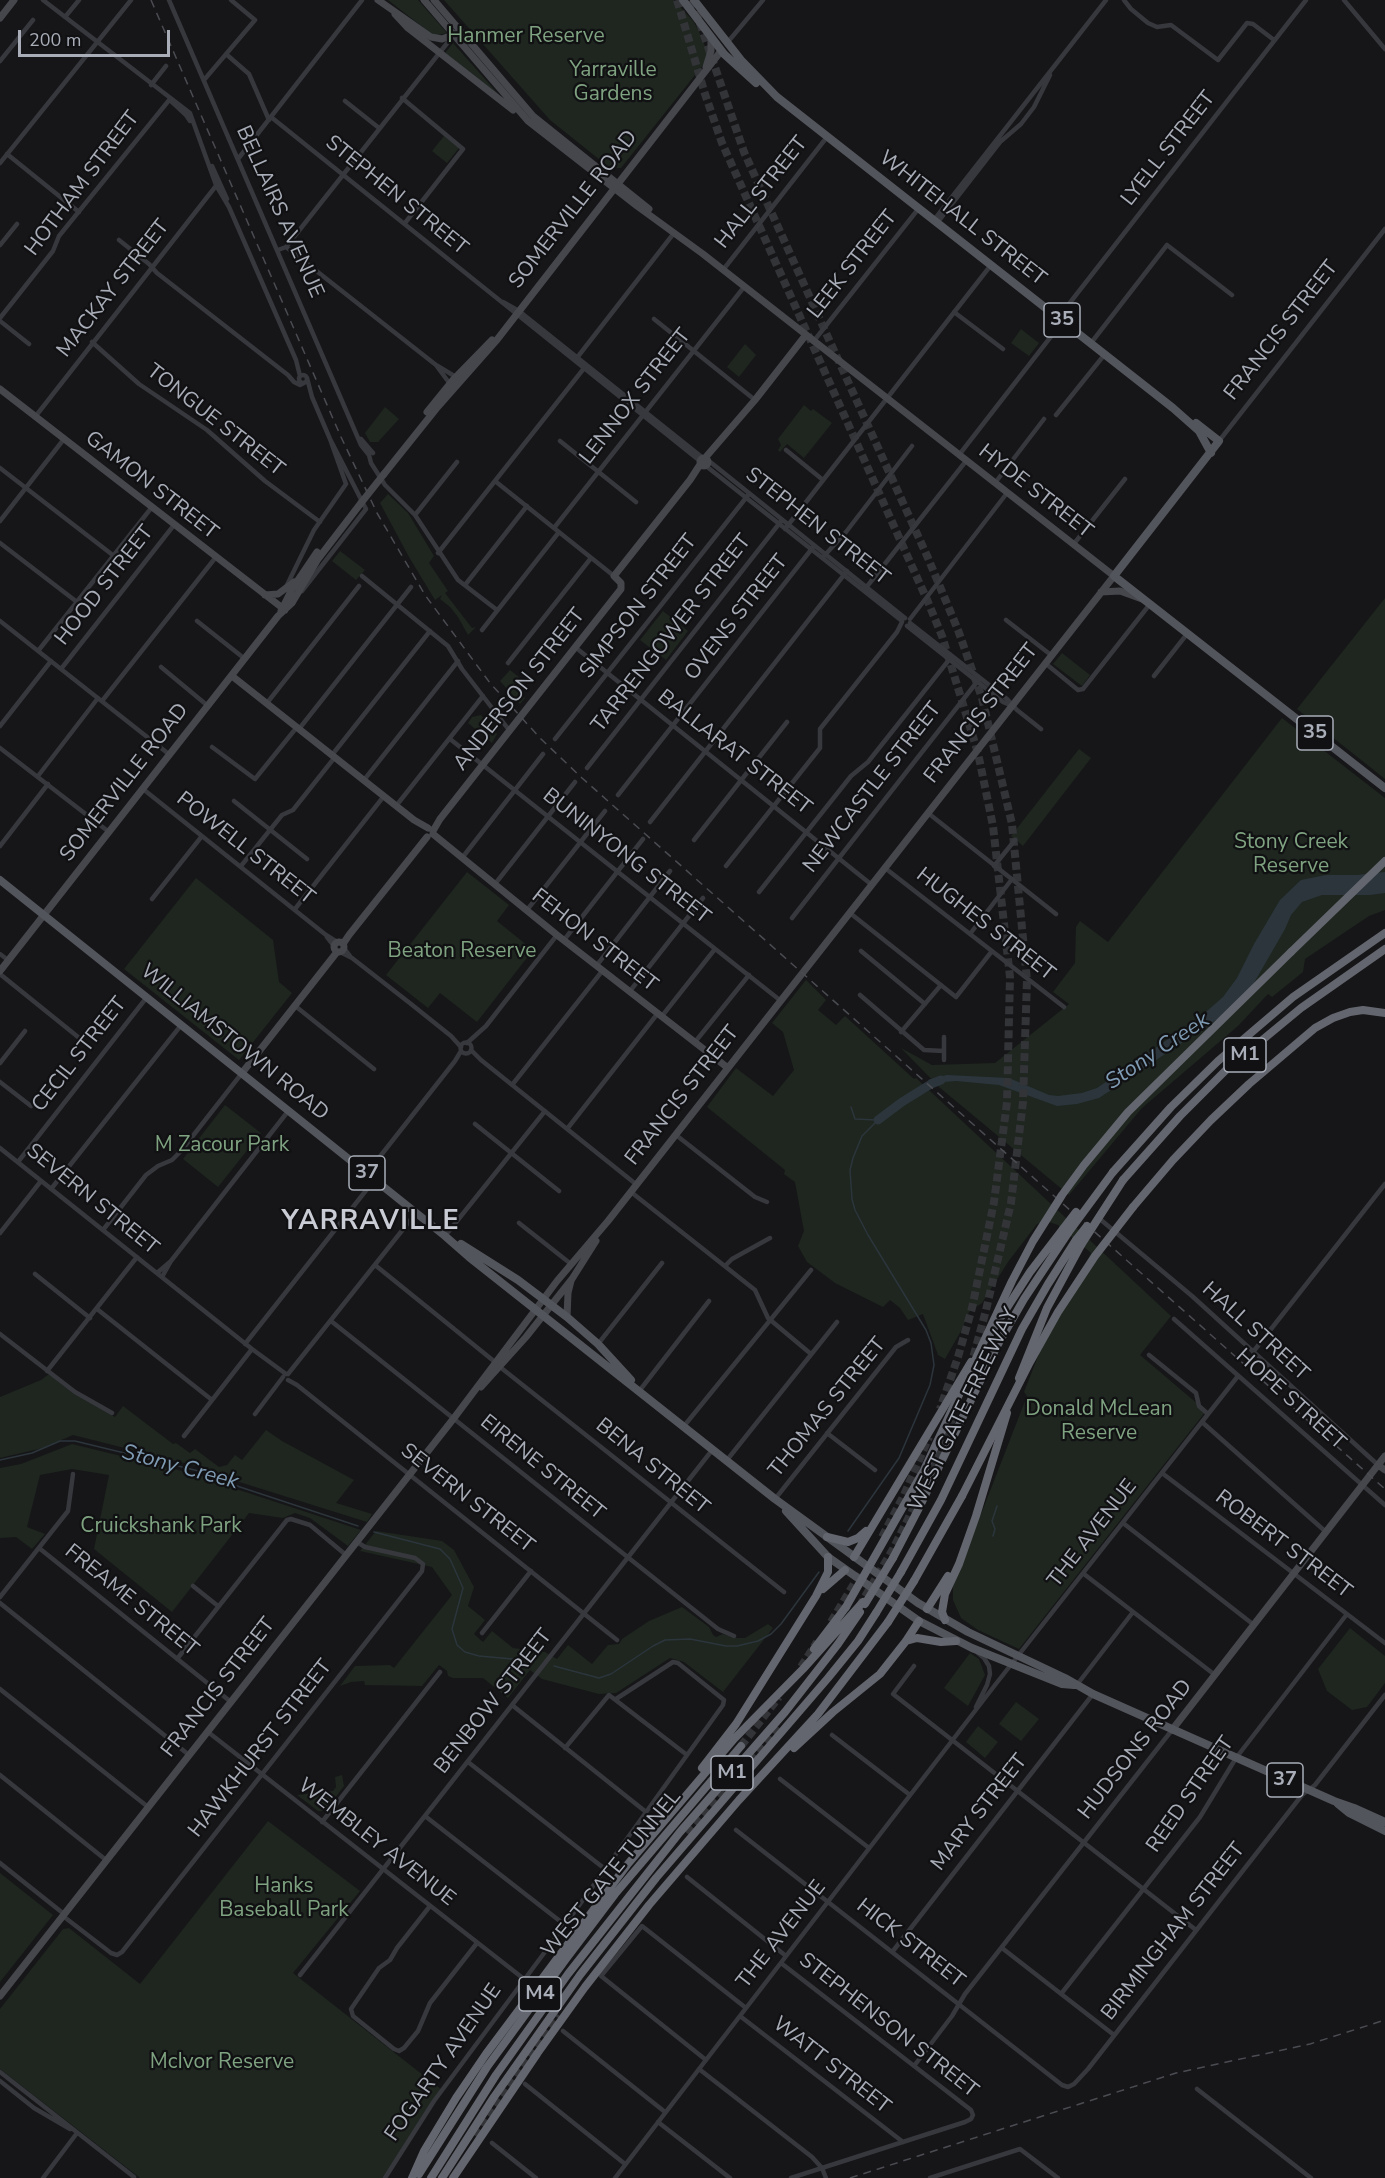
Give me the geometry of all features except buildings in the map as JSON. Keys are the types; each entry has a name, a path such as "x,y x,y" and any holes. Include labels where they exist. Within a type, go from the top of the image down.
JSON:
{"highway":[{"path":"762,1711 819,1644 846,1607 924,1470 1026,1252 1066,1189 1136,1103 1384,862"},
{"name":"WEST GATE FREEWAY","path":"864,1603 878,1584 919,1508 997,1346 1065,1231 1113,1172 1171,1107 1218,1061 1293,998 1385,933"},
{"name":"WEST GATE FREEWAY","path":"617,1927 858,1641 901,1572 941,1500 1022,1329 1047,1284 1123,1180 1180,1116 1226,1070 1301,1008 1385,949"},
{"name":"M1","path":"534,2058 615,1948 704,1839 818,1714 888,1622 962,1496 1058,1312 1095,1256 1132,1207 1211,1120 1248,1084 1315,1028 1345,1013 1363,1010 1385,1013"},
{"path":"854,1557 969,1366 1030,1272 1065,1231"},
{"path":"945,1620 942,1612 945,1594 959,1564 981,1500 1012,1394 1030,1347 1078,1242"},
{"path":"827,1537 842,1542 853,1541 864,1534 878,1517"},
{"path":"927,1609 966,1541"},
{"path":"652,1834 736,1724 816,1596 828,1572 828,1557"},
{"path":"816,1596 844,1570"},
{"name":"M1","path":"412,2178 424,2151 486,2054 652,1834 734,1739 864,1603"},
{"name":"M1","path":"431,2178 496,2075 568,1974 680,1832 792,1703 838,1644 864,1603"},
{"path":"704,1839 811,1731 880,1674 919,1621"},
{"path":"906,1641 917,1638 941,1642 956,1641"},
{"name":"WEST GATE TUNNEL","path":"416,2178 487,2067 566,1959 615,1894 741,1746"},
{"name":"M1","path":"453,2178 598,1961 617,1927"},
{"name":"M1","path":"442,2178 494,2097 580,1975 617,1927"}],"main road":[{"name":"WHITEHALL STREET","path":"683,0 721,51 748,76 1181,414 1200,434 1210,453"},
{"name":"WHITEHALL STREET","path":"694,0 744,65 777,97"},
{"name":"SOMERVILLE ROAD","path":"721,51 727,43"},
{"name":"WHITEHALL STREET","path":"1181,414 1220,441"},
{"name":"FRANCIS STREET","path":"1114,576 1220,441"},
{"name":"HYDE STREET","path":"1114,576 1385,788"},
{"name":"WILLIAMSTOWN ROAD","path":"0,879 446,1236 469,1257 775,1498 854,1557"},
{"name":"WILLIAMSTOWN ROAD","path":"446,1236 503,1270 567,1317 617,1362 640,1390"},
{"name":"WILLIAMSTOWN ROAD","path":"775,1498 828,1557 919,1621"},
{"path":"844,1570 854,1557"},
{"name":"37","path":"854,1557 945,1620 1065,1678 1075,1686 1334,1802 1385,1822"},
{"path":"919,1621 927,1609"},
{"name":"37","path":"919,1621 972,1648 1062,1684 1075,1686"},
{"name":"37","path":"1334,1802 1349,1813 1385,1831"}],"street":[{"path":"0,18 14,0"},
{"path":"43,0 188,112 330,439 346,484"},
{"path":"65,17 79,0"},
{"path":"0,163 131,0"},
{"name":"BELLAIRS AVENUE","path":"169,0 361,445 371,454 370,463 380,472 388,490 415,515 458,580 497,610"},
{"path":"204,80 255,20 231,0"},
{"path":"238,159 363,0"},
{"path":"378,0 429,36 438,39 456,32"},
{"name":"HYDE STREET","path":"424,0 533,116 616,186 1114,576"},
{"name":"HYDE STREET","path":"434,0 456,32 528,121 616,186"},
{"name":"SOMERVILLE ROAD","path":"727,43 763,0"},
{"path":"935,222 1106,0"},
{"path":"1124,0 1148,23 1157,27 1171,25 1218,60 1247,22 1252,23 1274,40"},
{"name":"LYELL STREET","path":"958,455 1306,0"},
{"path":"1344,0 1385,49"},
{"path":"396,14 408,28 440,50 528,121"},
{"path":"0,62 33,20"},
{"path":"417,28 440,50"},
{"path":"278,250 286,247 456,32"},
{"path":"701,77 710,56 711,38"},
{"name":"SOMERVILLE ROAD","path":"294,601 318,559 380,472 429,417 452,381 483,357 721,51"},
{"name":"STEPHEN STREET","path":"226,54 250,75 270,118 781,522 979,680 1003,702 1012,706 1041,729"},
{"path":"151,85 166,66"},
{"path":"935,222 1000,142 1022,123 1036,104 1053,70"},
{"path":"402,98 418,110 429,123 463,149 405,223"},
{"name":"HOTHAM STREET","path":"0,320 53,251 59,236 170,99"},
{"path":"345,101 379,128"},
{"path":"999,136 1011,126 1022,123"},
{"name":"HALL STREET","path":"723,270 827,137"},
{"path":"7,154 79,212"},
{"name":"MACKAY STREET","path":"35,417 218,184"},
{"name":"LEEK STREET","path":"813,342 919,208"},
{"path":"0,245 17,224"},
{"name":"FRANCIS STREET","path":"1220,441 1385,229"},
{"path":"575,359 674,232"},
{"path":"119,240 288,375 303,379"},
{"path":"1090,343 1167,245 1232,295"},
{"path":"286,247 436,365 452,381"},
{"path":"786,527 991,265"},
{"name":"LENNOX STREET","path":"554,528 744,287"},
{"path":"954,312 1003,349"},
{"path":"654,319 755,400"},
{"path":"0,320 29,344"},
{"name":"ANDERSON STREET","path":"103,1230 146,1175 181,1152 621,589 622,585 617,579 717,445 805,336"},
{"name":"TONGUE STREET","path":"92,342 139,384 207,430 265,481 320,522"},
{"path":"1056,415 1106,354"},
{"path":"436,365 450,372"},
{"path":"438,553 585,366"},
{"path":"450,372 452,381"},
{"path":"450,372 452,381"},
{"name":"GAMON STREET","path":"0,389 284,609"},
{"path":"995,483 1044,419"},
{"path":"0,522 64,439"},
{"path":"330,439 353,484 346,484"},
{"path":"560,441 636,502"},
{"path":"824,557 912,446"},
{"path":"786,450 823,480"},
{"path":"865,589 966,461"},
{"path":"415,515 457,462"},
{"path":"0,468 114,556"},
{"path":"1073,545 1125,480"},
{"path":"495,481 617,579"},
{"path":"284,590 312,534 346,484"},
{"name":"SOMERVILLE ROAD","path":"0,973 278,616 294,601 365,511 366,507 353,484"},
{"path":"726,866 821,746 820,729 1007,493"},
{"name":"SIMPSON STREET","path":"555,739 748,496"},
{"name":"SOMERVILLE ROAD","path":"284,609 299,578 360,501"},
{"path":"465,585 527,506"},
{"path":"38,651 152,507"},
{"name":"TARRENGOWER STREET","path":"587,768 781,522"},
{"name":"HOOD STREET","path":"61,669 174,525"},
{"path":"482,630 559,532"},
{"path":"0,543 77,602"},
{"name":"OVENS STREET","path":"618,795 812,547"},
{"path":"38,776 216,557"},
{"path":"508,663 591,558"},
{"path":"650,822 845,573"},
{"name":"FRANCIS STREET","path":"498,1364 571,1264 637,1185 1114,576"},
{"path":"363,577 448,646 509,730"},
{"path":"265,595 278,594 299,578"},
{"path":"267,703 359,586"},
{"path":"212,747 255,779 411,587"},
{"path":"1045,663 1081,690 1147,602 1120,591 1101,592"},
{"path":"1006,620 1051,655"},
{"path":"0,621 170,755"},
{"path":"197,621 245,659"},
{"path":"241,866 282,815 293,810 430,631"},
{"path":"1154,676 1187,634"},
{"name":"BALLARAT STREET","path":"575,647 872,885"},
{"path":"759,892 851,776 868,762 951,658"},
{"path":"0,726 51,661"},
{"path":"364,780 458,661"},
{"path":"161,667 208,706"},
{"name":"FEHON STREET","path":"232,676 728,1068"},
{"name":"NEWCASTLE STREET","path":"792,918 979,680"},
{"path":"396,806 483,696"},
{"path":"694,840 787,722"},
{"name":"BUNINYONG STREET","path":"450,739 781,1001"},
{"path":"0,748 109,832"},
{"path":"462,858 543,754"},
{"path":"495,884 575,782"},
{"path":"0,846 48,784"},
{"name":"POWELL STREET","path":"143,789 637,1185"},
{"path":"294,909 384,796"},
{"path":"234,801 307,859"},
{"path":"527,910 605,811"},
{"path":"928,813 1056,914"},
{"path":"152,899 202,836"},
{"path":"564,940 643,839"},
{"path":"994,866 1015,840"},
{"name":"HUGHES STREET","path":"885,868 1064,1007"},
{"path":"512,1085 670,871"},
{"path":"970,934 1012,879"},
{"path":"630,991 703,898"},
{"path":"850,913 956,997 992,951"},
{"path":"367,1173 557,935"},
{"path":"567,1129 715,949"},
{"path":"861,951 925,1004"},
{"path":"0,954 8,960"},
{"path":"0,973 83,1041"},
{"path":"695,1042 749,975"},
{"path":"901,1032 941,985"},
{"path":"860,995 924,1050 944,1051"},
{"name":"CECIL STREET","path":"18,1162 147,997"},
{"path":"294,1005 374,1069"},
{"path":"51,1189 182,1024"},
{"path":"0,1063 25,1031"},
{"path":"944,1037 944,1060"},
{"path":"0,1082 30,1106"},
{"path":"159,1275 289,1110"},
{"path":"446,1236 545,1111"},
{"path":"475,1124 559,1191"},
{"path":"676,1135 755,1197 767,1202"},
{"name":"SEVERN STREET","path":"0,1148 617,1640"},
{"path":"245,1344 375,1179"},
{"path":"0,1233 41,1180"},
{"path":"1253,1352 1385,1184"},
{"path":"631,1192 757,1292 765,1315 770,1321 811,1354"},
{"path":"255,1414 287,1377 416,1213"},
{"name":"HALL STREET","path":"1101,1220 1192,1296 1385,1470"},
{"name":"FRANCIS STREET","path":"0,1996 454,1418 572,1279 608,1221"},
{"path":"519,1223 571,1264"},
{"path":"725,1266 732,1259 770,1238"},
{"path":"47,1371 137,1257"},
{"path":"598,1344 662,1263"},
{"name":"BENA STREET","path":"375,1266 784,1592"},
{"path":"684,1426 811,1270"},
{"path":"35,1274 90,1318"},
{"path":"567,1317 568,1293 572,1279"},
{"path":"640,1390 709,1301"},
{"path":"97,1309 212,1400"},
{"name":"HOPE STREET","path":"1174,1318 1385,1505"},
{"name":"EIRENE STREET","path":"331,1321 718,1629 734,1636"},
{"path":"727,1460 837,1322"},
{"path":"0,1334 75,1392 112,1413"},
{"name":"THOMAS STREET","path":"775,1498 896,1347 908,1340"},
{"path":"184,1436 252,1349"},
{"path":"1149,1355 1196,1393 1199,1406 1208,1414"},
{"name":"THE AVENUE","path":"617,2177 974,1712 1238,1376"},
{"path":"1202,1422 1326,1532"},
{"path":"827,1433 875,1470"},
{"name":"BENBOW STREET","path":"300,1975 713,1449"},
{"name":"HUDSONS ROAD","path":"914,2066 1002,1948 1385,1456"},
{"name":"ROBERT STREET","path":"1162,1473 1385,1643"},
{"path":"0,1597 68,1511 73,1474"},
{"path":"177,1659 285,1522 291,1519 307,1524 346,1555"},
{"path":"1123,1523 1254,1625"},
{"name":"HAWKHURST STREET","path":"63,1915 108,1951 114,1955 120,1954 422,1571 421,1561 416,1558 365,1547 357,1542"},
{"name":"FREAME STREET","path":"39,1548 231,1702"},
{"path":"482,1633 531,1571"},
{"path":"1083,1574 1215,1675"},
{"path":"193,1586 218,1606"},
{"path":"0,1603 189,1755"},
{"path":"1075,1686 1133,1612"},
{"name":"REED STREET","path":"1061,1994 1200,1817 1236,1758 1347,1614"},
{"name":"THE AVENUE","path":"972,1648 984,1658 989,1666 990,1674 974,1712"},
{"name":"FOGARTY AVENUE","path":"384,2178 434,2102 723,1705 722,1698 676,1662 671,1662 614,1697"},
{"path":"914,1666 893,1694 1196,1930"},
{"path":"322,1822 440,1672"},
{"path":"0,1689 148,1808"},
{"name":"MARY STREET","path":"893,1951 1093,1694"},
{"name":"BIRMINGHAM STREET","path":"1062,2085 1068,2087 1080,2078 1302,1795 1315,1785 1385,1695"},
{"path":"565,1748 606,1697 614,1697 687,1755"},
{"path":"512,1705 646,1812"},
{"name":"WEMBLEY AVENUE","path":"208,1732 524,1979"},
{"path":"832,1735 910,1795"},
{"path":"468,1762 605,1869"},
{"path":"0,1775 106,1860"},
{"path":"780,1779 869,1848"},
{"path":"425,1816 565,1925"},
{"name":"HICK STREET","path":"736,1830 1062,2085"},
{"path":"0,1863 63,1915"},
{"path":"687,1877 786,1956"},
{"path":"430,1906 390,1960 379,1968 351,2008 353,2016 386,2042 399,2050 404,2048 418,2031 430,2003 477,1943"},
{"path":"706,2060 602,1976 642,1926 746,2008"},
{"path":"1002,1948 1114,2036"},
{"name":"STEPHENSON STREET","path":"781,1963 970,2110 973,2115 969,2121 903,2142"},
{"name":"WATT STREET","path":"740,2016 903,2142"},
{"path":"563,2031 665,2112"},
{"path":"699,2069 812,2157 822,2168 826,2178"},
{"path":"0,2072 134,2177"},
{"path":"0,2081 48,2117 78,2133"},
{"path":"525,2085 625,2164"},
{"path":"1197,2089 1311,2178"},
{"path":"20,2096 24,2090"},
{"path":"658,2122 730,2178"},
{"path":"43,2178 78,2133"},
{"path":"791,2178 903,2142"},
{"path":"492,2143 536,2178"},
{"path":"930,2178 1020,2149 1058,2178"},
{"path":"945,2173 950,2178"}],"green space":[{"path":"388,0 418,0 447,33 434,36"},
{"name":"Yarraville Gardens","path":"444,0 674,0 694,22 708,55 703,65 621,168 610,168 550,120"},
{"path":"453,43 500,96 445,53"},
{"path":"444,136 459,148 447,163 432,151"},
{"path":"1021,329 1039,343 1029,356 1011,343"},
{"path":"745,344 756,355 739,377 727,367"},
{"path":"804,405 832,423 804,458 787,444 780,452 778,450 781,445 778,439"},
{"path":"385,407 399,419 378,442 370,442 365,433"},
{"path":"388,494 408,513 434,556 429,563 448,591 445,593 472,628 476,627 468,635 458,617 440,599 442,595 435,600 409,557 380,503"},
{"path":"340,551 365,570 356,580 332,561"},
{"path":"1385,598 1385,779 1297,709"},
{"path":"663,611 688,631 666,660 640,640"},
{"path":"1062,653 1090,675 1082,686 1053,664"},
{"path":"510,670 525,682 521,688 524,691 521,695 525,698 520,704 500,681"},
{"path":"481,715 497,734 492,743 468,723 472,717"},
{"name":"Stony Creek Reserve","path":"1282,718 1385,798 1385,910 1369,916 1305,959 1303,972 1272,997 1268,994 1238,1026 1142,1108 1069,1195 939,1087 901,1048 932,1065 995,1063 1069,1004 1053,992 1075,963 1076,927 1080,921 1108,942"},
{"path":"1079,749 1091,758 1023,846 1011,836"},
{"name":"Beaton Reserve","path":"467,872 509,905 497,921 533,950 477,1022 440,993 428,1008 386,975"},
{"path":"196,878 273,940 279,982 292,993 239,1060 124,969"},
{"name":"Donald McLean Reserve","path":"806,980 826,1000 818,1010 836,1025 845,1016 914,1079 916,1078 1171,1316 1140,1355 1206,1411 1019,1649 978,1630 961,1618 953,1600 953,1586 1027,1396 1024,1392 1042,1346 1091,1253 1058,1225 1046,1221 1037,1224 1008,1262 982,1303 969,1312 945,1359 938,1355 923,1314 908,1320 900,1308 890,1300 883,1307 835,1283 807,1262 798,1246 804,1231 795,1182 784,1174 785,1170 707,1107 736,1068 773,1096 794,1070 783,1032 772,1023"},
{"name":"M Zacour Park","path":"225,1105 261,1133 218,1187 183,1159"},
{"path":"49,1374 74,1394 115,1417 123,1406 173,1444 176,1443 190,1453 195,1449 219,1467 227,1465 235,1455 242,1460 266,1430 354,1480 336,1503 372,1514 367,1522 233,1480 212,1470 73,1435 43,1448 0,1458 0,1397 41,1380"},
{"name":"Cruickshank Park","path":"72,1444 211,1478 218,1483 361,1530 348,1546 310,1518 295,1513 283,1518 249,1513 172,1612 94,1549 109,1475 72,1469 40,1475 27,1527 45,1534 32,1549 16,1537 0,1538 0,1468 21,1464"},
{"path":"376,1531 442,1541 454,1550 474,1587 468,1606 485,1620 474,1634 483,1642 492,1631 513,1648 545,1652 557,1659 568,1645 592,1664 608,1645 619,1644 622,1639 649,1621 682,1607 709,1627 716,1637 723,1634 745,1638 768,1624 773,1628 723,1692 684,1662 670,1658 616,1693 599,1694 542,1679 530,1670 508,1698 483,1678 453,1678 448,1676 447,1671 439,1665 422,1686 365,1685 364,1681 340,1686 355,1666 390,1665 394,1668 452,1595 432,1567 360,1551"},
{"path":"1350,1628 1385,1656 1385,1683 1367,1707 1352,1710 1327,1691 1318,1669"},
{"path":"970,1653 979,1659 985,1675 968,1706 944,1688"},
{"path":"1016,1702 1039,1719 1021,1741 999,1724"},
{"path":"978,1726 998,1742 985,1758 966,1742"},
{"path":"342,1775 344,1786 325,1811 318,1811 297,1795 333,1791 336,1787 335,1777"},
{"name":"McIvor Reserve","path":"268,1821 360,1891 293,1973 442,2090 385,2178 140,2178 0,2069 0,2009 63,1929 69,1928 140,1984"},
{"path":"0,1873 53,1915 0,1982"}],"water":[{"name":"Stony Creek","path":"1385,872 1385,893 1322,895 1302,902 1291,915 1247,995 1237,1006 1099,1098 1057,1106 999,1085 956,1081 944,1082 935,1086 928,1080 947,1075 1009,1078 1049,1095 1058,1096 1082,1093 1097,1088 1199,1018 1223,997 1237,978 1280,900 1301,880 1326,875"}],"waterway":[{"name":"Stony Creek","path":"878,1120 902,1102 941,1080"},
{"path":"851,1107 855,1119 877,1120"},
{"name":"Stony Creek","path":"848,1531 899,1458 930,1385 934,1365 931,1343 926,1330 868,1235 852,1199 850,1170 853,1158 862,1136 878,1120"},
{"name":"Stony Creek","path":"0,1460 32,1453 60,1441 75,1441 211,1474 228,1483 358,1526"},
{"path":"993,1536 995,1529 992,1521 997,1506"},
{"name":"Stony Creek","path":"374,1532 440,1549 450,1559 463,1588 452,1629 457,1645 465,1652 479,1656 535,1661"},
{"name":"Stony Creek","path":"554,1666 599,1678 611,1674 665,1640 690,1639 726,1646 758,1641 771,1634 781,1624 819,1572"}],"tunnel":[{"path":"677,0 722,143 942,636 978,753 993,826 1010,977 1007,1102 994,1202 972,1308 940,1409"},
{"path":"692,0 744,152 928,558 958,630 982,698 1012,824 1027,980 1023,1102 1011,1203 972,1362"},
{"path":"859,1607 893,1549 915,1505 954,1414"},
{"path":"882,1537 904,1495 929,1437"},
{"path":"831,1622 860,1574"},
{"path":"801,1667 817,1642"},
{"path":"741,1746 779,1697"},
{"path":"688,1834 752,1760 777,1726"},
{"path":"474,2135 557,2014"}],"railway":[{"path":"151,0 341,437 377,513 425,595 490,683 541,739 582,778 1385,1489"},
{"path":"850,2178 1176,2073 1310,2044 1385,2020"}],"district":[{"name":"YARRAVILLE","path":"371,1222"}],"park label":[{"name":"Hanmer Reserve","path":"526,37"},
{"name":"Hanks Baseball Park","path":"284,1899"}]}
